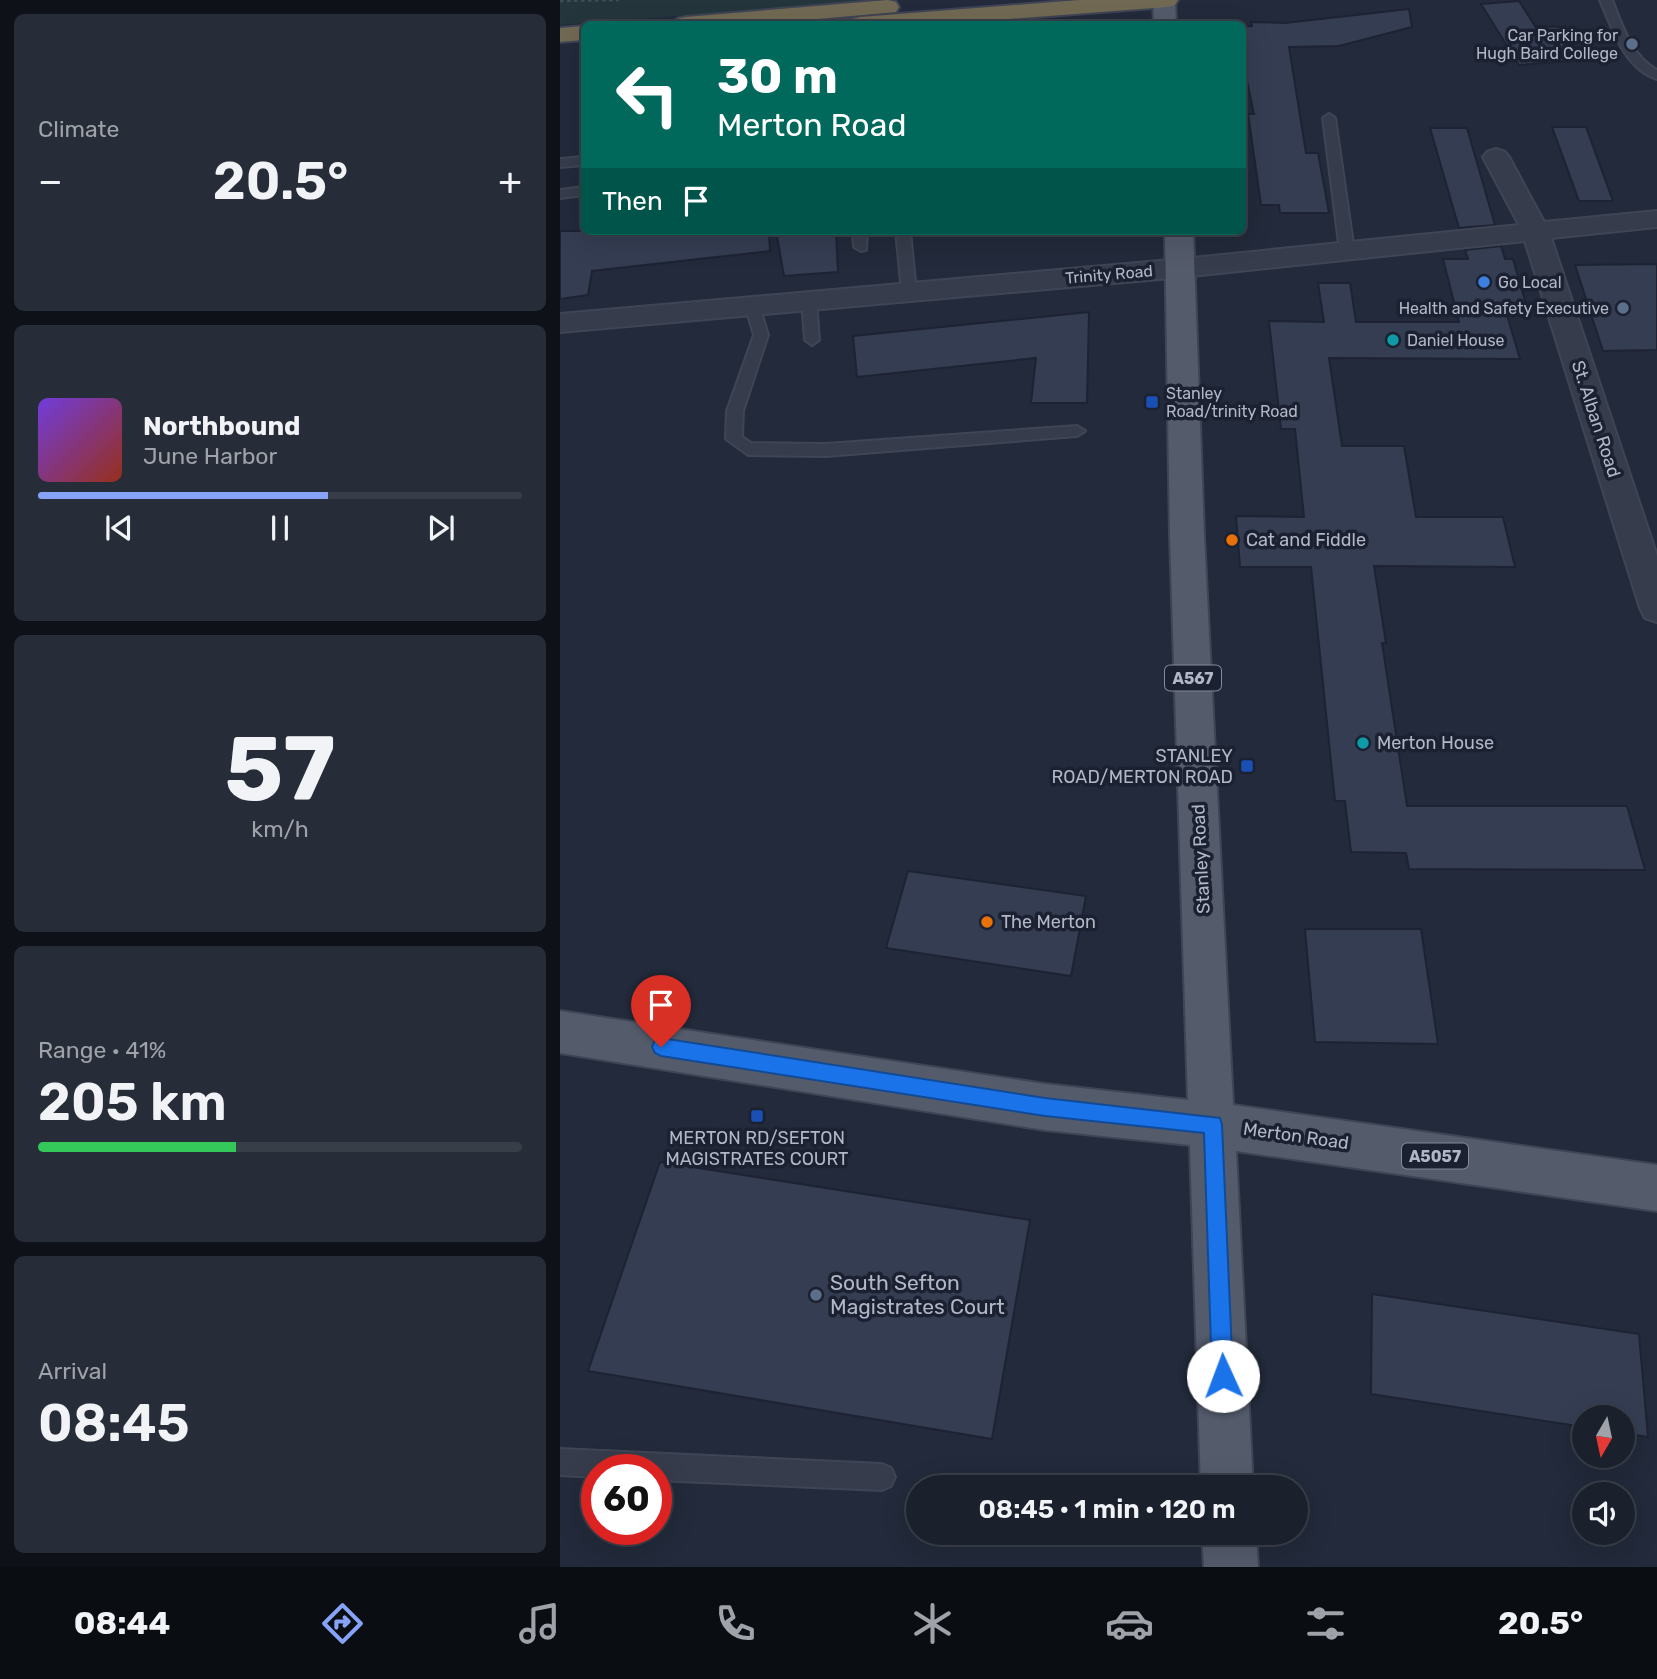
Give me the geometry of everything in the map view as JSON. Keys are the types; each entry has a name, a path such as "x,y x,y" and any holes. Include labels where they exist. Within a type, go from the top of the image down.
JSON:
{"highway":[{"path":"721,21 976,0"},
{"path":"898,21 1165,0"},
{"path":"560,35 581,33"},
{"path":"560,48 581,46"}],"main road":[{"path":"1165,0 1165,21"},
{"name":"Stanley Road","path":"1180,235 1187,536 1226,1475"},
{"name":"Merton Road","path":"560,1032 1045,1107 1213,1125 1657,1188"},
{"path":"1230,1545 1231,1567"}],"street":[{"name":"St. Alban Road","path":"1496,157 1535,230 1657,608"},
{"name":"Trinity Road","path":"560,323 1182,268 1657,219"}],"lane":[{"path":"1606,0 1636,61 1645,71 1657,75"},
{"path":"1329,118 1347,251"},
{"path":"560,163 581,161"},
{"path":"560,194 581,191"},
{"path":"860,235 861,247"},
{"path":"903,235 909,292"},
{"path":"809,300 812,340"},
{"path":"752,305 761,335 748,378 734,411 733,439 748,449 826,450 1077,432"},
{"path":"560,1462 882,1477"}],"path":[{"path":"560,1 619,0"}],"shaded area":[{"path":"560,0 888,0 612,21 581,21 581,23 560,25"}],"building":[{"path":"1519,1 1535,26 1561,27 1583,60 1519,65 1481,4"},
{"path":"1409,9 1412,27 1339,46 1289,47 1306,153 1318,153 1329,213 1280,213 1279,205 1261,205 1248,114 1254,114 1246,76 1246,27 1252,26 1251,22 1285,23"},
{"path":"1552,127 1586,127 1613,201 1579,201"},
{"path":"1430,128 1467,128 1495,225 1459,228"},
{"path":"560,231 581,231 581,235 769,235 770,251 592,271 588,295 560,299"},
{"path":"777,235 836,235 838,272 784,276"},
{"path":"1501,246 1505,259 1513,259 1528,311 1510,311 1511,315 1507,315 1520,359 1329,358 1342,446 1404,446 1416,517 1503,517 1515,567 1374,566 1386,643 1382,643 1407,806 1627,806 1645,870 1409,869 1406,853 1351,852 1345,801 1335,801 1311,567 1240,567 1236,516 1304,517 1295,429 1281,429 1269,321 1324,322 1318,283 1350,283 1356,322 1459,322 1443,259 1468,259 1465,250"},
{"name":"Health and Safety Executive","path":"1657,264 1657,350 1603,351 1575,265"},
{"path":"1089,312 1087,403 1031,403 1036,358 857,377 853,336"},
{"name":"The Merton","path":"908,871 1086,896 1071,976 886,948"},
{"path":"1305,929 1421,929 1438,1044 1315,1042"},
{"name":"South Sefton Magistrates Court","path":"660,1162 1030,1220 992,1439 588,1371"},
{"path":"1372,1294 1639,1334 1648,1437 1635,1435 1635,1405 1572,1405 1572,1425 1371,1394"}],"place":[{"name":"Car Parking for Hugh Baird College","path":"1632,44"},
{"name":"Go Local","path":"1484,282"},
{"name":"Health and Safety Executive","path":"1623,308"},
{"name":"Daniel House","path":"1393,340"},
{"name":"Stanley Road/trinity Road","path":"1152,402"},
{"name":"Cat and Fiddle","path":"1232,540"},
{"name":"Merton House","path":"1363,743"},
{"name":"STANLEY ROAD/MERTON ROAD","path":"1247,766"},
{"name":"The Merton","path":"987,922"},
{"name":"MERTON RD/SEFTON MAGISTRATES COURT","path":"757,1116"},
{"name":"South Sefton Magistrates Court","path":"816,1295"}],"route":[{"path":"661,1047 1045,1107 1213,1125 1223,1376"}]}
